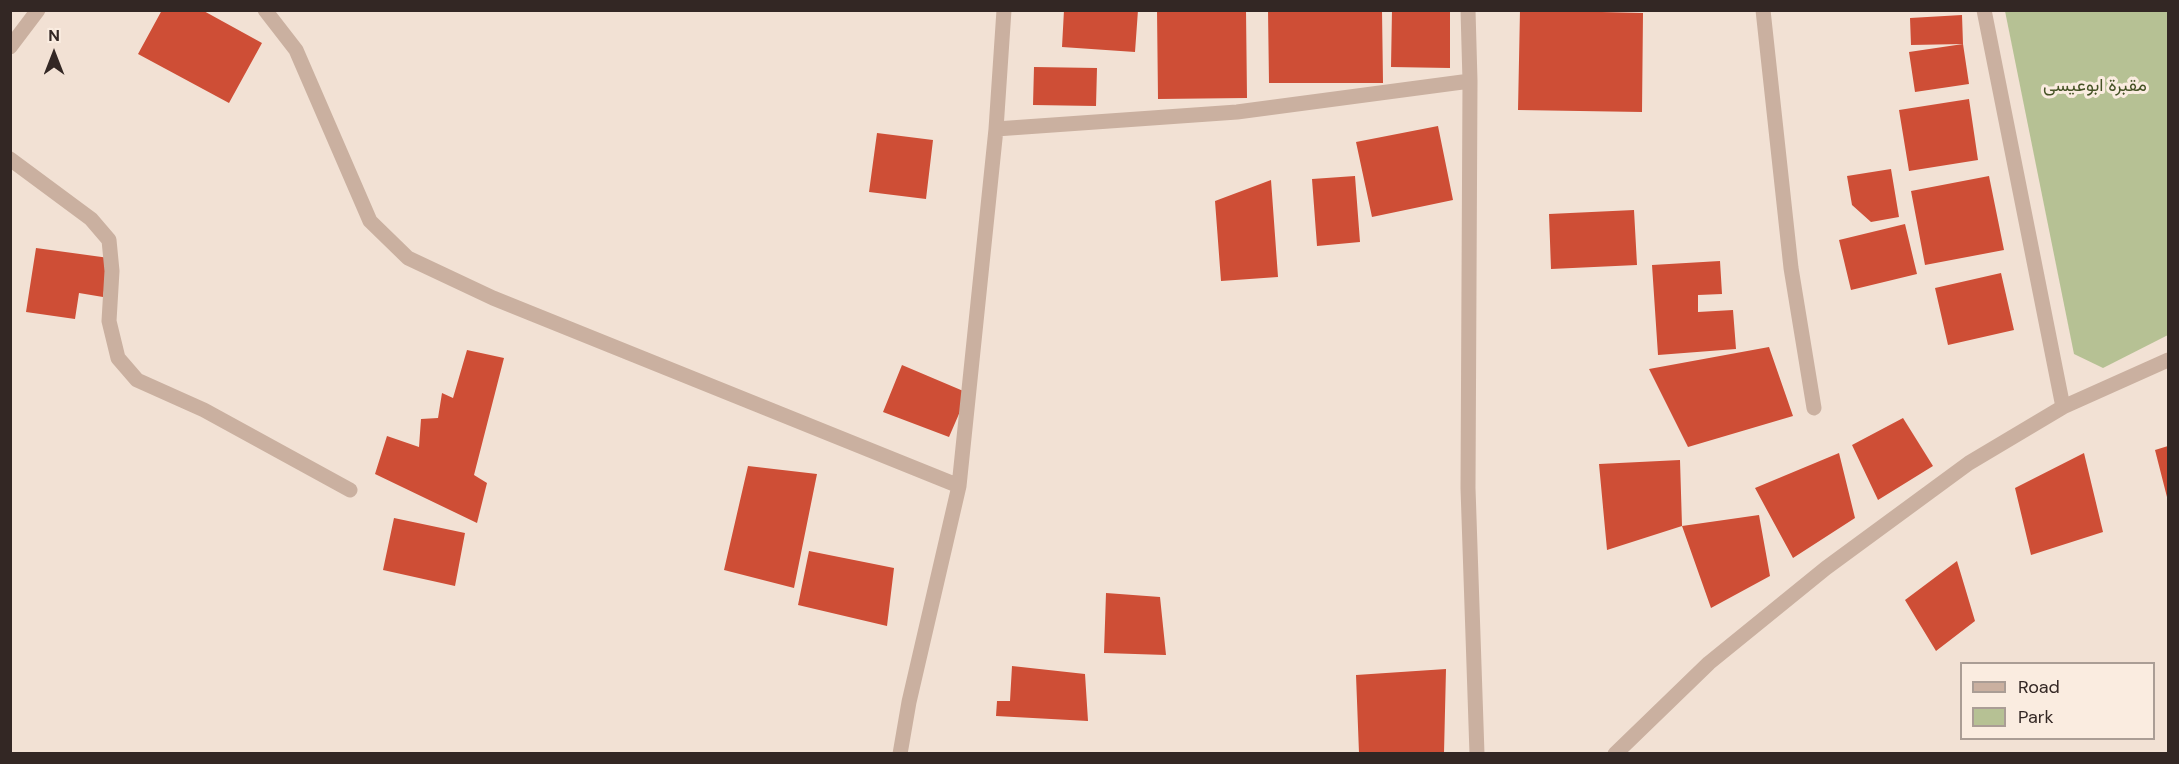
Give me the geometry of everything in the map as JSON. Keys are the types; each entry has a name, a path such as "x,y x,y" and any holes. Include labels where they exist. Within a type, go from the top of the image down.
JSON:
{"street":[{"path":"10,47 38,10"},
{"path":"265,10 296,51 370,221 408,258 493,298 959,486"},
{"path":"900,753 909,702 959,486 996,129 1004,10"},
{"path":"1468,10 1470,81 1468,488 1478,753"},
{"path":"1763,10 1791,268 1814,408"},
{"path":"1984,10 2063,407"},
{"path":"996,129 1237,112 1470,81"},
{"path":"10,159 91,219 109,240 112,271 109,321 118,358 137,380 204,410 350,490"},
{"path":"1615,753 1710,663 1826,568 1969,463 2063,407 2169,360"}],"green space":[{"name":"مقبرة ابوعيسى","path":"2005,11 2168,11 2168,335 2103,368 2074,354"}],"building":[{"path":"162,10 202,10 262,43 229,103 138,54"},
{"path":"1064,10 1138,10 1135,52 1062,47"},
{"path":"1157,10 1246,10 1247,98 1158,99"},
{"path":"1268,10 1382,10 1383,83 1269,83"},
{"path":"1392,10 1450,10 1450,68 1391,67"},
{"path":"1520,10 1643,13 1642,112 1518,110"},
{"path":"1962,15 1963,44 1911,45 1910,18"},
{"path":"1963,44 1969,84 1915,92 1909,52"},
{"path":"1034,67 1097,68 1096,106 1033,105"},
{"path":"1969,99 1978,160 1909,171 1899,110"},
{"path":"1438,126 1453,200 1372,217 1356,142"},
{"path":"877,133 933,140 926,199 869,192"},
{"path":"1891,169 1899,217 1871,222 1852,205 1847,176"},
{"path":"1355,176 1360,242 1317,246 1312,179"},
{"path":"1989,176 2004,250 1925,265 1911,191"},
{"path":"1271,180 1278,277 1221,281 1215,201"},
{"path":"1634,210 1637,265 1551,269 1549,214"},
{"path":"1905,224 1917,274 1851,290 1839,240"},
{"path":"36,248 109,258 103,297 79,293 75,319 26,312"},
{"path":"1720,261 1722,294 1698,295 1698,312 1733,310 1736,349 1658,355 1652,265"},
{"path":"2001,273 2014,330 1948,345 1935,288"},
{"path":"1769,347 1793,416 1688,447 1649,369"},
{"path":"467,350 504,358 474,475 487,483 477,523 375,474 387,436 419,447 421,419 438,418 442,393 453,398"},
{"path":"902,365 968,393 949,437 883,412"},
{"path":"1903,418 1933,466 1878,500 1852,445"},
{"path":"2168,446 2168,501 2155,450"},
{"path":"1839,453 1855,518 1793,558 1755,488"},
{"path":"2084,453 2103,532 2031,555 2015,488"},
{"path":"1680,460 1682,526 1607,550 1599,464"},
{"path":"748,466 817,474 794,588 724,570"},
{"path":"1759,515 1770,576 1711,608 1682,526"},
{"path":"394,518 465,533 455,586 383,570"},
{"path":"809,551 894,568 887,626 798,605"},
{"path":"1957,561 1975,621 1936,651 1905,600"},
{"path":"1106,593 1160,597 1166,655 1104,653"},
{"path":"1012,666 1085,674 1088,721 996,716 997,701 1010,701"},
{"path":"1446,669 1444,753 1359,753 1356,675"}]}
